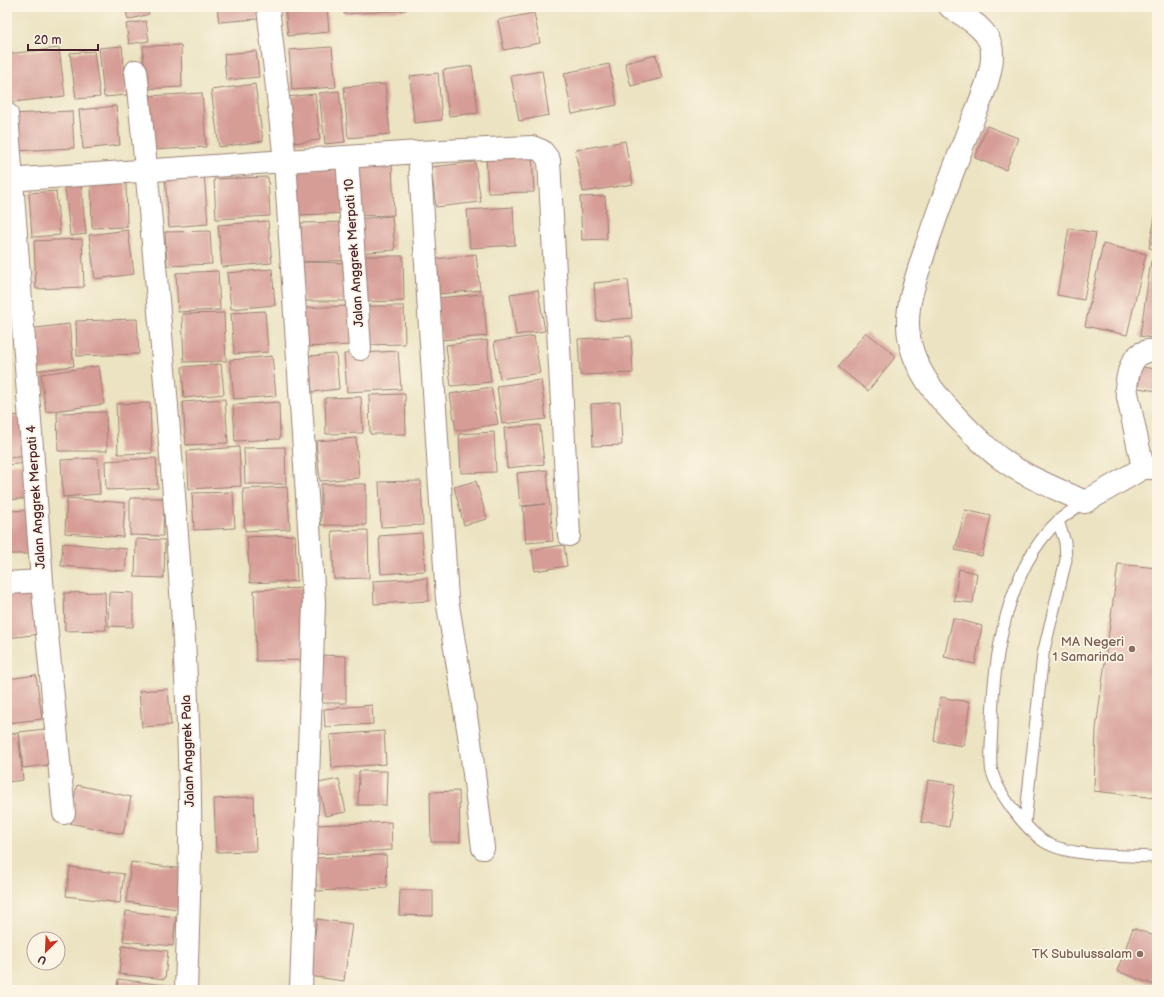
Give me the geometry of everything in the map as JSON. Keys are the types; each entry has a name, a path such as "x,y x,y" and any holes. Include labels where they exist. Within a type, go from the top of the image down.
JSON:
{"street":[{"path":"268,7 285,161 314,602 301,990"},
{"path":"950,7 988,37 992,46 992,58 986,83 938,211 910,297 908,328 913,357 936,395 958,419 999,458 1023,473 1085,502 1150,468 1126,388 1127,377 1132,363 1139,354 1149,350 1157,351"},
{"name":"Jalan Anggrek Pala","path":"136,71 147,170 176,512 184,640 190,800 186,990"},
{"name":"Jalan Anggrek Merpati 4","path":"7,114 9,180 42,581 64,813"},
{"path":"9,180 419,152 532,147 542,151 549,160 568,535"},
{"path":"419,152 447,599 470,741 483,848"},
{"name":"Jalan Anggrek Merpati 10","path":"347,157 360,349"},
{"path":"7,583 42,581"}],"lane":[{"path":"1085,502 1058,522 1039,545 1014,594 1001,633 995,667 992,697 992,771 1007,801 1024,823 1042,840 1056,848 1072,852 1157,856"},
{"path":"1024,823 1043,654 1066,560 1065,542 1058,522"}],"building":[{"path":"125,7 147,7 149,14 128,20"},
{"path":"217,7 256,7 258,19 219,22"},
{"path":"285,7 327,7 329,32 288,36"},
{"path":"343,7 405,7 406,10 344,14"},
{"path":"534,13 540,43 504,50 498,20"},
{"path":"146,21 149,41 129,44 126,24"},
{"path":"181,45 182,87 144,89 143,46"},
{"path":"122,46 127,95 104,97 99,48"},
{"path":"332,47 336,87 292,90 289,50"},
{"path":"59,48 65,96 13,102 7,54"},
{"path":"94,51 100,97 76,99 70,53"},
{"path":"256,51 259,77 226,80 224,54"},
{"path":"656,55 662,78 631,86 625,63"},
{"path":"609,64 617,105 572,114 564,73"},
{"path":"472,66 478,113 449,116 443,70"},
{"path":"542,71 549,115 519,121 511,76"},
{"path":"438,73 442,120 414,123 410,76"},
{"path":"255,84 263,141 219,147 211,90"},
{"path":"385,84 390,134 348,138 344,87"},
{"path":"339,91 345,142 325,144 319,93"},
{"path":"202,93 206,147 152,150 148,96"},
{"path":"315,94 320,140 292,143 287,97"},
{"path":"116,106 120,145 83,149 79,110"},
{"path":"72,111 74,148 14,151 11,114"},
{"path":"987,126 1018,138 1006,170 975,158"},
{"path":"625,141 633,184 583,192 575,150"},
{"path":"532,155 534,192 488,193 486,157"},
{"path":"475,162 481,202 436,207 431,167"},
{"path":"392,163 394,215 354,216 353,164"},
{"path":"344,167 346,213 299,215 297,169"},
{"path":"204,173 208,224 169,227 165,176"},
{"path":"268,177 270,216 216,219 214,179"},
{"path":"91,182 126,182 127,227 92,228"},
{"path":"81,185 86,234 70,236 65,187"},
{"path":"56,191 60,235 32,237 29,193"},
{"path":"605,196 607,239 582,240 580,197"},
{"path":"513,207 515,245 470,248 467,210"},
{"path":"1157,212 1157,250 1149,248"},
{"path":"392,216 395,250 358,253 355,219"},
{"path":"268,221 272,263 222,267 218,225"},
{"path":"349,222 350,260 301,262 301,223"},
{"path":"1069,228 1096,233 1084,300 1057,295"},
{"path":"128,230 134,274 95,279 89,235"},
{"path":"210,231 212,264 167,266 165,232"},
{"path":"82,239 84,287 36,289 34,241"},
{"path":"1103,244 1146,254 1127,335 1085,326"},
{"path":"476,254 480,290 440,294 436,259"},
{"path":"360,256 403,256 404,301 360,302"},
{"path":"1151,261 1157,262 1157,339 1140,336"},
{"path":"303,262 350,263 350,301 303,301"},
{"path":"272,269 275,305 231,309 227,273"},
{"path":"218,271 220,310 178,312 176,273"},
{"path":"628,280 632,318 597,321 594,283"},
{"path":"538,290 545,331 516,335 510,294"},
{"path":"483,294 487,336 441,340 437,298"},
{"path":"350,306 352,345 304,347 301,308"},
{"path":"364,306 404,306 405,344 365,345"},
{"path":"265,311 268,352 234,354 231,313"},
{"path":"224,313 226,361 184,362 182,314"},
{"path":"137,319 139,354 77,356 76,321"},
{"path":"69,324 74,366 33,371 28,329"},
{"path":"866,332 896,356 868,391 838,367"},
{"path":"534,336 540,373 500,379 494,342"},
{"path":"631,336 633,373 580,375 578,339"},
{"path":"487,340 491,382 451,386 446,345"},
{"path":"398,351 401,389 347,392 344,354"},
{"path":"336,354 339,389 312,392 309,356"},
{"path":"272,356 276,396 234,399 230,360"},
{"path":"221,364 224,394 184,398 182,367"},
{"path":"99,366 104,404 46,412 41,374"},
{"path":"1141,367 1157,369 1157,391 1138,388"},
{"path":"541,380 546,419 502,424 497,386"},
{"path":"491,387 498,424 456,431 450,394"},
{"path":"405,394 406,434 370,434 369,395"},
{"path":"361,397 363,433 326,434 325,398"},
{"path":"225,399 228,443 186,445 183,402"},
{"path":"279,402 280,439 235,441 233,405"},
{"path":"620,402 622,445 593,446 591,404"},
{"path":"150,403 152,453 118,454 116,404"},
{"path":"1156,408 1157,434 1154,434"},
{"path":"106,412 107,451 58,451 57,413"},
{"path":"24,415 28,456 7,458 7,416"},
{"path":"540,425 544,464 507,468 504,428"},
{"path":"494,432 496,472 461,473 459,434"},
{"path":"356,438 359,478 320,481 316,441"},
{"path":"239,447 241,486 189,489 187,451"},
{"path":"285,447 286,484 245,484 244,448"},
{"path":"98,458 100,494 63,497 61,460"},
{"path":"156,458 158,488 106,490 105,461"},
{"path":"27,463 30,498 7,500 7,465"},
{"path":"547,470 553,541 526,543 523,507 545,504 520,506 517,473"},
{"path":"421,481 423,525 381,527 379,482"},
{"path":"476,481 487,519 464,525 454,487"},
{"path":"321,484 366,484 366,525 321,525"},
{"path":"287,487 290,529 245,531 243,489"},
{"path":"233,492 235,528 194,530 192,493"},
{"path":"67,498 125,503 123,537 65,533"},
{"path":"130,498 164,498 163,536 130,535"},
{"path":"29,510 31,554 7,554 7,511"},
{"path":"965,510 991,516 982,556 955,550"},
{"path":"368,530 369,578 334,579 332,531"},
{"path":"422,533 425,571 381,574 379,536"},
{"path":"295,535 297,581 250,583 247,537"},
{"path":"136,539 165,540 164,578 135,577"},
{"path":"63,543 127,549 125,571 61,566"},
{"path":"564,545 567,566 535,571 532,550"},
{"name":"MA Negeri 1 Samarinda","path":"1118,564 1157,568 1157,798 1094,791 1096,729"},
{"path":"959,569 977,573 973,603 954,601"},
{"path":"427,578 429,601 374,604 373,581"},
{"path":"33,585 40,634 7,638 7,588"},
{"path":"304,588 306,660 256,661 254,590"},
{"path":"105,592 106,630 65,631 64,593"},
{"path":"109,592 133,593 133,627 108,626"},
{"path":"953,618 982,626 975,664 944,657"},
{"path":"322,655 346,656 346,703 322,703"},
{"path":"36,675 42,719 7,723 7,679"},
{"path":"168,689 171,725 142,727 139,691"},
{"path":"940,697 970,702 964,746 934,741"},
{"path":"372,705 373,724 325,727 324,709"},
{"path":"45,729 48,765 23,768 19,732"},
{"path":"384,731 386,764 332,768 330,735"},
{"path":"18,733 23,780 7,782 7,734"},
{"path":"359,771 387,771 386,805 358,805"},
{"path":"339,779 346,812 325,816 318,783"},
{"path":"928,780 955,784 949,827 921,822"},
{"path":"77,785 131,797 123,834 69,823"},
{"path":"459,791 460,842 431,842 430,792"},
{"path":"254,797 256,851 216,852 214,799"},
{"path":"391,822 392,850 316,854 315,825"},
{"path":"386,855 387,888 317,891 315,858"},
{"path":"131,862 183,869 178,909 126,902"},
{"path":"70,867 124,874 120,903 66,896"},
{"path":"400,890 433,890 433,916 399,915"},
{"path":"126,911 176,917 173,946 123,941"},
{"path":"317,919 352,924 344,981 309,976"},
{"name":"TK Subulussalam","path":"1133,928 1157,937 1157,986 1117,971"},
{"path":"122,946 168,951 165,979 119,974"},
{"path":"118,979 171,986 171,990 117,990"}],"place":[{"name":"MA Negeri 1 Samarinda","path":"1132,649"},
{"name":"TK Subulussalam","path":"1140,954"}]}
